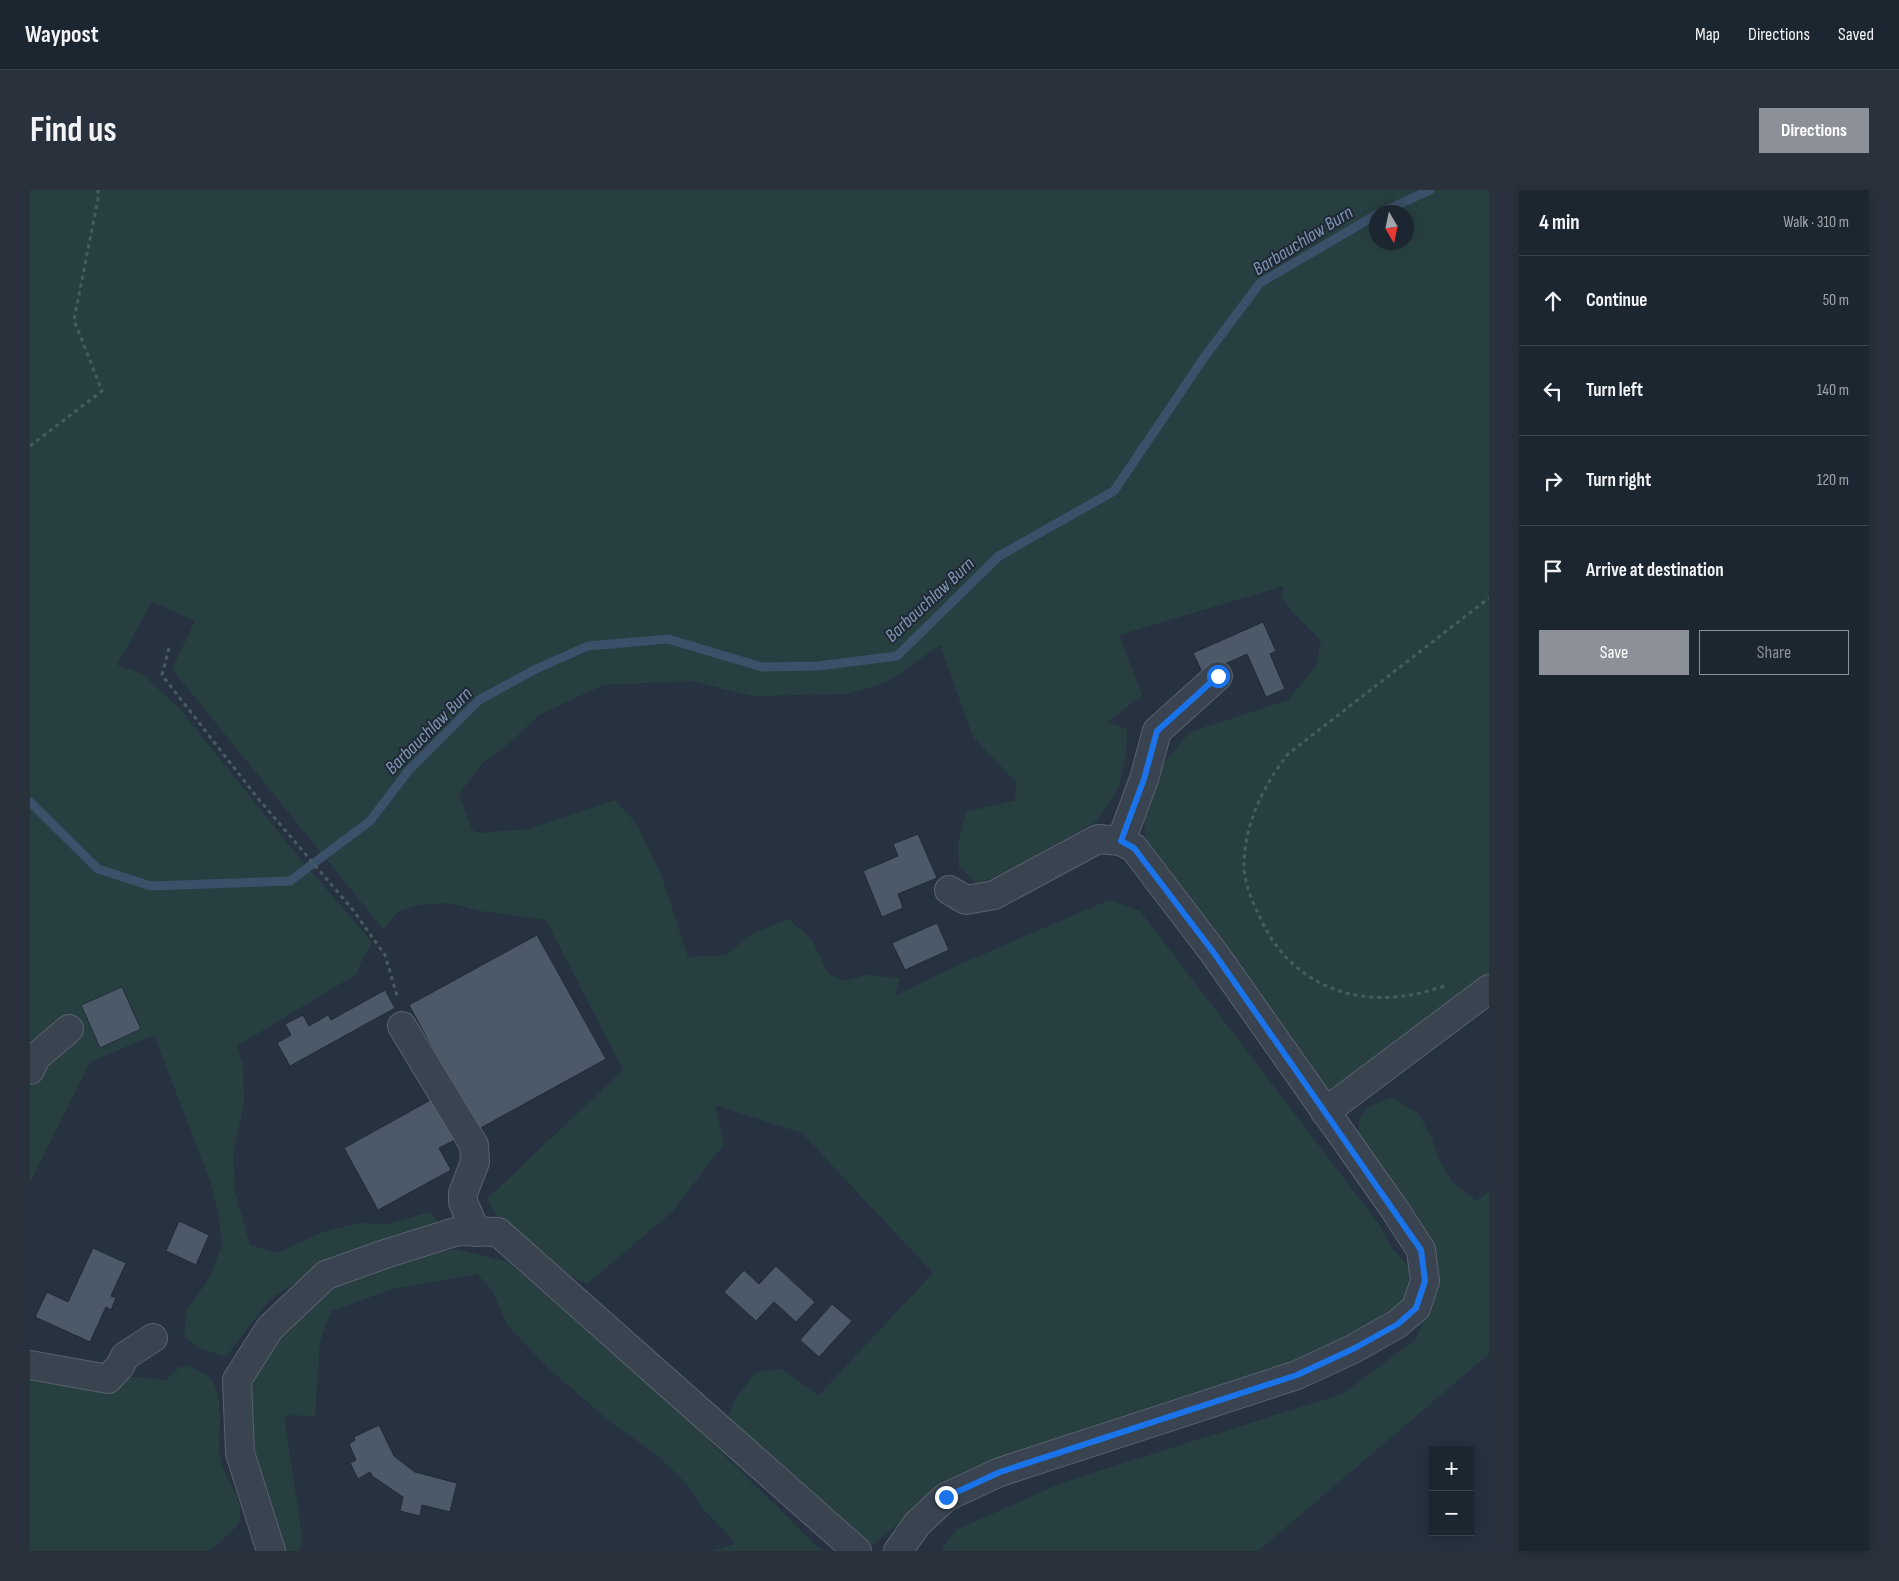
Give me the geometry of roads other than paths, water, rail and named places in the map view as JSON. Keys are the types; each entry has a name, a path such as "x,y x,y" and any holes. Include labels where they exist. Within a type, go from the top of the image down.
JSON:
{"lane":[{"path":"1121,841 1144,779 1157,731 1218,676"},
{"path":"898,1551 916,1524 946,1497 1000,1472 1297,1375 1368,1340 1398,1324 1416,1308 1425,1281 1421,1250 1214,953 1134,848 1121,841 1098,839 994,895 966,900 949,890"},
{"path":"1325,1112 1489,989"},
{"path":"402,1026 474,1145 475,1162 463,1193 463,1202 476,1232"},
{"path":"30,1070 36,1057 69,1029"},
{"path":"271,1551 240,1454 237,1380 270,1328 326,1275 388,1252 458,1231 498,1232 858,1551"},
{"path":"30,1365 108,1379 120,1366 125,1356 153,1338"}],"waterway":[{"name":"Barbauchlaw Burn","path":"1397,205 1430,190"},
{"name":"Barbauchlaw Burn","path":"30,802 98,869 151,886 290,881 370,821 409,770 479,700 536,669 588,646 668,639 762,667 818,666 897,656 999,556 1114,491 1203,359 1260,283 1369,219"}]}
